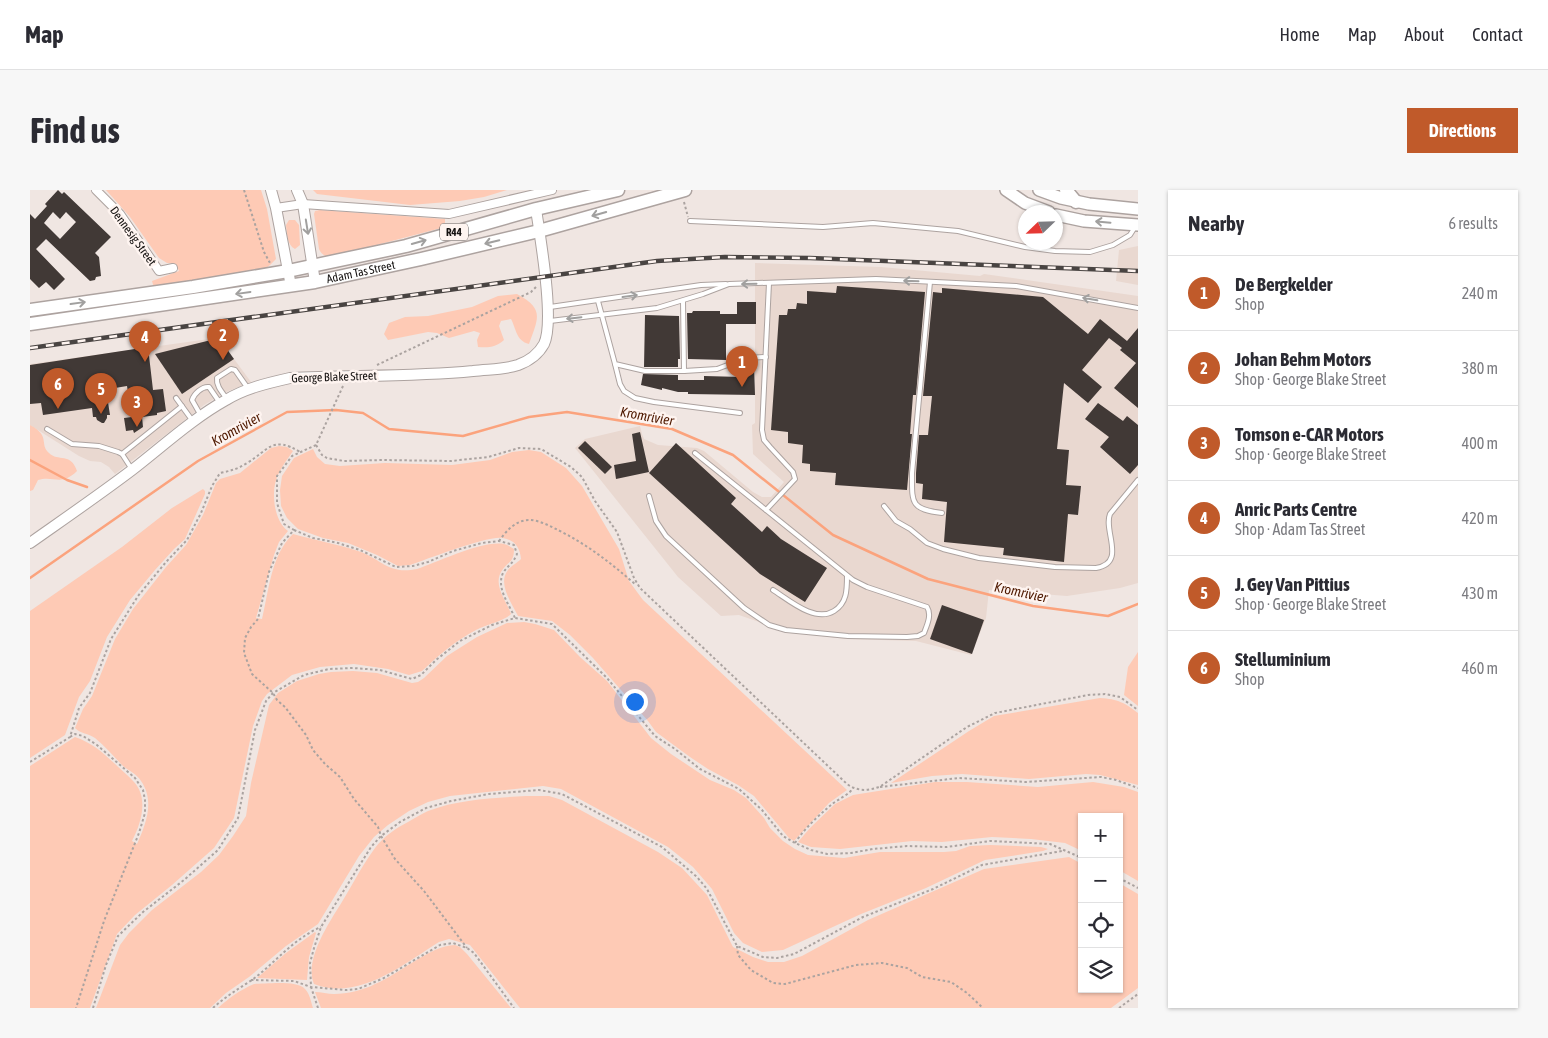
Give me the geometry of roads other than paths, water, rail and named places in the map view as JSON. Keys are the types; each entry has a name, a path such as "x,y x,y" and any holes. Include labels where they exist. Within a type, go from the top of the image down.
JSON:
{"main road":[{"name":"Adam Tas Street","path":"30,310 193,287 288,271 406,246 536,209 618,190"},
{"path":"1006,190 1030,205"},
{"path":"1039,190 1076,202 1138,209"},
{"path":"1066,190 1076,202"},
{"name":"Adam Tas Street","path":"30,324 315,282 422,259 684,195"},
{"path":"1063,216 1084,221 1138,224"}],"street":[{"name":"Dennesig Street","path":"96,190 120,214 159,271 174,268"},
{"path":"271,190 291,286"},
{"path":"297,190 303,204 315,282"},
{"path":"276,208 303,204 449,214 552,190"},
{"name":"George Blake Street","path":"30,543 132,470 202,415 223,401 249,389 290,378 498,370 516,366 531,359 544,344 548,321 536,209"}],"lane":[{"path":"690,221 823,227 873,223 958,230 1025,247 1055,251 1090,252 1113,245 1130,235 1138,224"},
{"path":"547,307 702,285 876,279 1016,286 1138,308"},
{"path":"930,282 912,473 912,491 913,500 920,508 925,511 942,513"},
{"path":"548,321 657,308 683,301 729,284"},
{"path":"766,510 795,479 793,472 764,440 762,430 769,284"},
{"path":"598,300 620,384 624,391 635,398 654,402 740,413"},
{"path":"683,301 684,371"},
{"path":"615,364 645,371 684,371 717,369 746,358 766,357"},
{"path":"223,401 217,381 218,378 231,369 235,370 249,389"},
{"path":"202,415 192,400 193,395 206,386 209,386 223,401"},
{"path":"176,398 193,422"},
{"path":"122,454 182,406"},
{"path":"47,429 72,444 112,449 122,454 132,470"},
{"path":"649,496 656,521 666,536 744,608 769,625 786,630 848,636 907,637 918,636 924,633 930,617 927,607 867,587 847,576 695,453"},
{"path":"884,506 896,521 910,529 927,543 943,549 988,559 1096,568 1106,564 1112,556 1113,550 1108,520 1110,514 1138,480"},
{"path":"773,590 806,610 816,614 824,614 836,610 846,598 847,576"}],"waterway":[{"name":"Kromrivier","path":"30,578 198,461 287,412 336,410 363,413 389,429 463,436 529,417 567,412 672,429 733,455 833,535 928,579 1033,606 1108,616 1138,604"},
{"name":"Kromrivier","path":"30,460 67,480 87,487"}],"railway":[{"path":"30,348 657,261 725,257 810,258 1138,271"}],"place":[{"name":"Johan Behm Motors","path":"223,360"},
{"name":"Anric Parts Centre","path":"145,362"},
{"name":"De Bergkelder","path":"742,387"},
{"name":"Stelluminium","path":"58,409"},
{"name":"J. Gey Van Pittius","path":"101,414"},
{"name":"Tomson e-CAR Motors","path":"137,427"}]}
